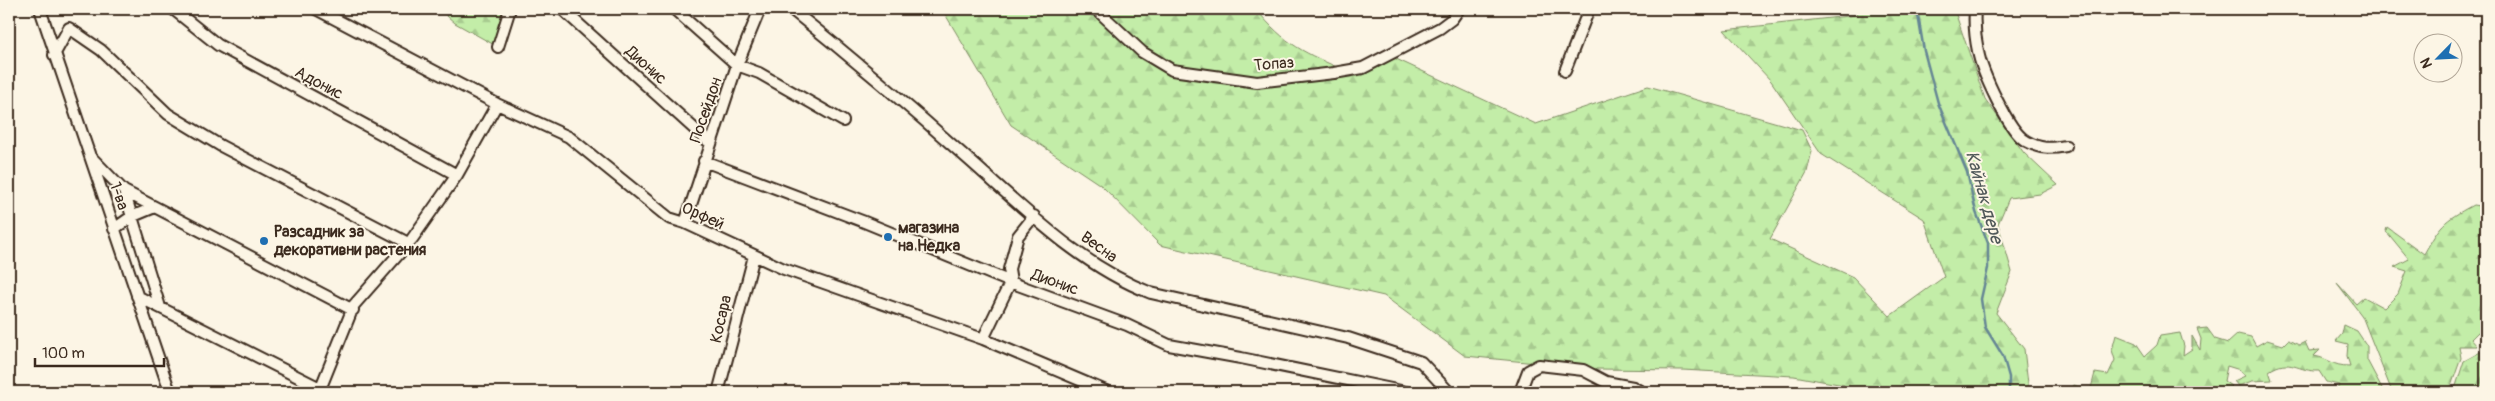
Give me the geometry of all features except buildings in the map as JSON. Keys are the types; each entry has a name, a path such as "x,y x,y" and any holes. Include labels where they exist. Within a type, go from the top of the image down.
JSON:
{"street":[{"name":"1-ва","path":"40,9 54,55 170,392"},
{"name":"Адонис","path":"173,9 218,45 457,175"},
{"name":"Орфей","path":"316,9 497,104 569,137 669,218 685,223 784,270 984,339 1108,392"},
{"path":"498,47 510,9"},
{"name":"Дионис","path":"562,9 710,143"},
{"path":"674,9 737,65 759,73 843,121"},
{"name":"Посейдон","path":"685,223 704,160 737,65 760,9"},
{"name":"Весна","path":"791,9 874,76 1034,216 1099,268 1124,283 1151,293 1348,338 1421,362 1449,392"},
{"name":"Топаз","path":"1096,9 1142,52 1172,70 1257,82 1334,74 1363,68 1440,28 1452,19 1459,9"},
{"path":"1565,71 1589,9"},
{"path":"1975,9 1978,53 1985,73 2013,131 2024,140 2041,148 2066,146"},
{"path":"54,55 69,28 101,50 168,114 221,146 408,243"},
{"path":"137,296 321,390 353,310 408,243 457,175 497,104"},
{"path":"89,156 124,191 353,310"},
{"name":"Дионис","path":"704,160 1011,282 1127,325 1169,346 1251,360 1406,392"},
{"path":"124,191 160,307"},
{"path":"114,229 131,217 155,208"},
{"path":"984,339 1011,282 1009,269 1018,236 1034,216"},
{"name":"Косара","path":"721,391 754,256"},
{"path":"1520,392 1526,374 1530,369 1539,366 1582,370 1606,382 1634,387 1642,392"}],"green space":[{"path":"439,9 499,9 506,21 498,47 455,23"},
{"path":"942,9 1256,9 1286,40 1296,47 1346,71 1376,60 1394,58 1536,124 1648,86 1802,130 1812,151 1807,172 1770,239 1853,277 1890,316 1944,277 1924,219 1821,154 1771,81 1724,30 1857,15 1856,9 1954,9 1985,99 2024,153 2058,185 2040,194 2009,198 1998,224 2012,272 1996,313 2024,349 2029,392 1843,392 1844,385 1794,376 1682,370 1597,369 1465,356 1384,296 1160,245 1102,186 1011,125"},
{"path":"2473,205 2486,207 2486,337 2478,332 2471,339 2477,346 2459,346 2461,358 2449,392 2392,392 2362,316 2337,283 2356,304 2364,297 2384,308 2398,294 2407,271 2394,267 2409,259 2386,231 2387,227 2424,254 2434,236 2448,220"},
{"path":"2344,325 2357,331 2367,346 2367,360 2384,392 2336,392 2339,385 2326,382 2319,371 2283,365 2269,371 2272,380 2252,381 2238,386 2234,381 2245,376 2240,370 2227,366 2224,381 2231,386 2225,392 2090,392 2095,373 2108,375 2115,360 2112,350 2116,335 2136,343 2145,356 2157,345 2160,336 2180,333 2184,346 2183,355 2192,349 2192,336 2200,350 2201,339 2197,329 2207,328 2215,339 2228,343 2238,334 2251,337 2256,346 2267,340 2283,345 2288,340 2299,345 2305,342 2309,351 2320,350 2314,356 2335,364 2350,366 2347,356 2348,344 2336,341 2342,334"},
{"path":"2486,349 2486,392 2454,392 2464,361"},
{"path":"2074,385 2090,392 2070,392"}],"waterway":[{"name":"Кайнак дере","path":"1917,9 1924,51 1938,103 1967,172 1976,212 1988,243 1988,268 1981,299 1985,327 2003,356 2009,377 2009,392"}],"place":[{"name":"магазина на Недка","path":"888,237"},
{"name":"Разсадник за декоративни растения","path":"264,241"}]}
